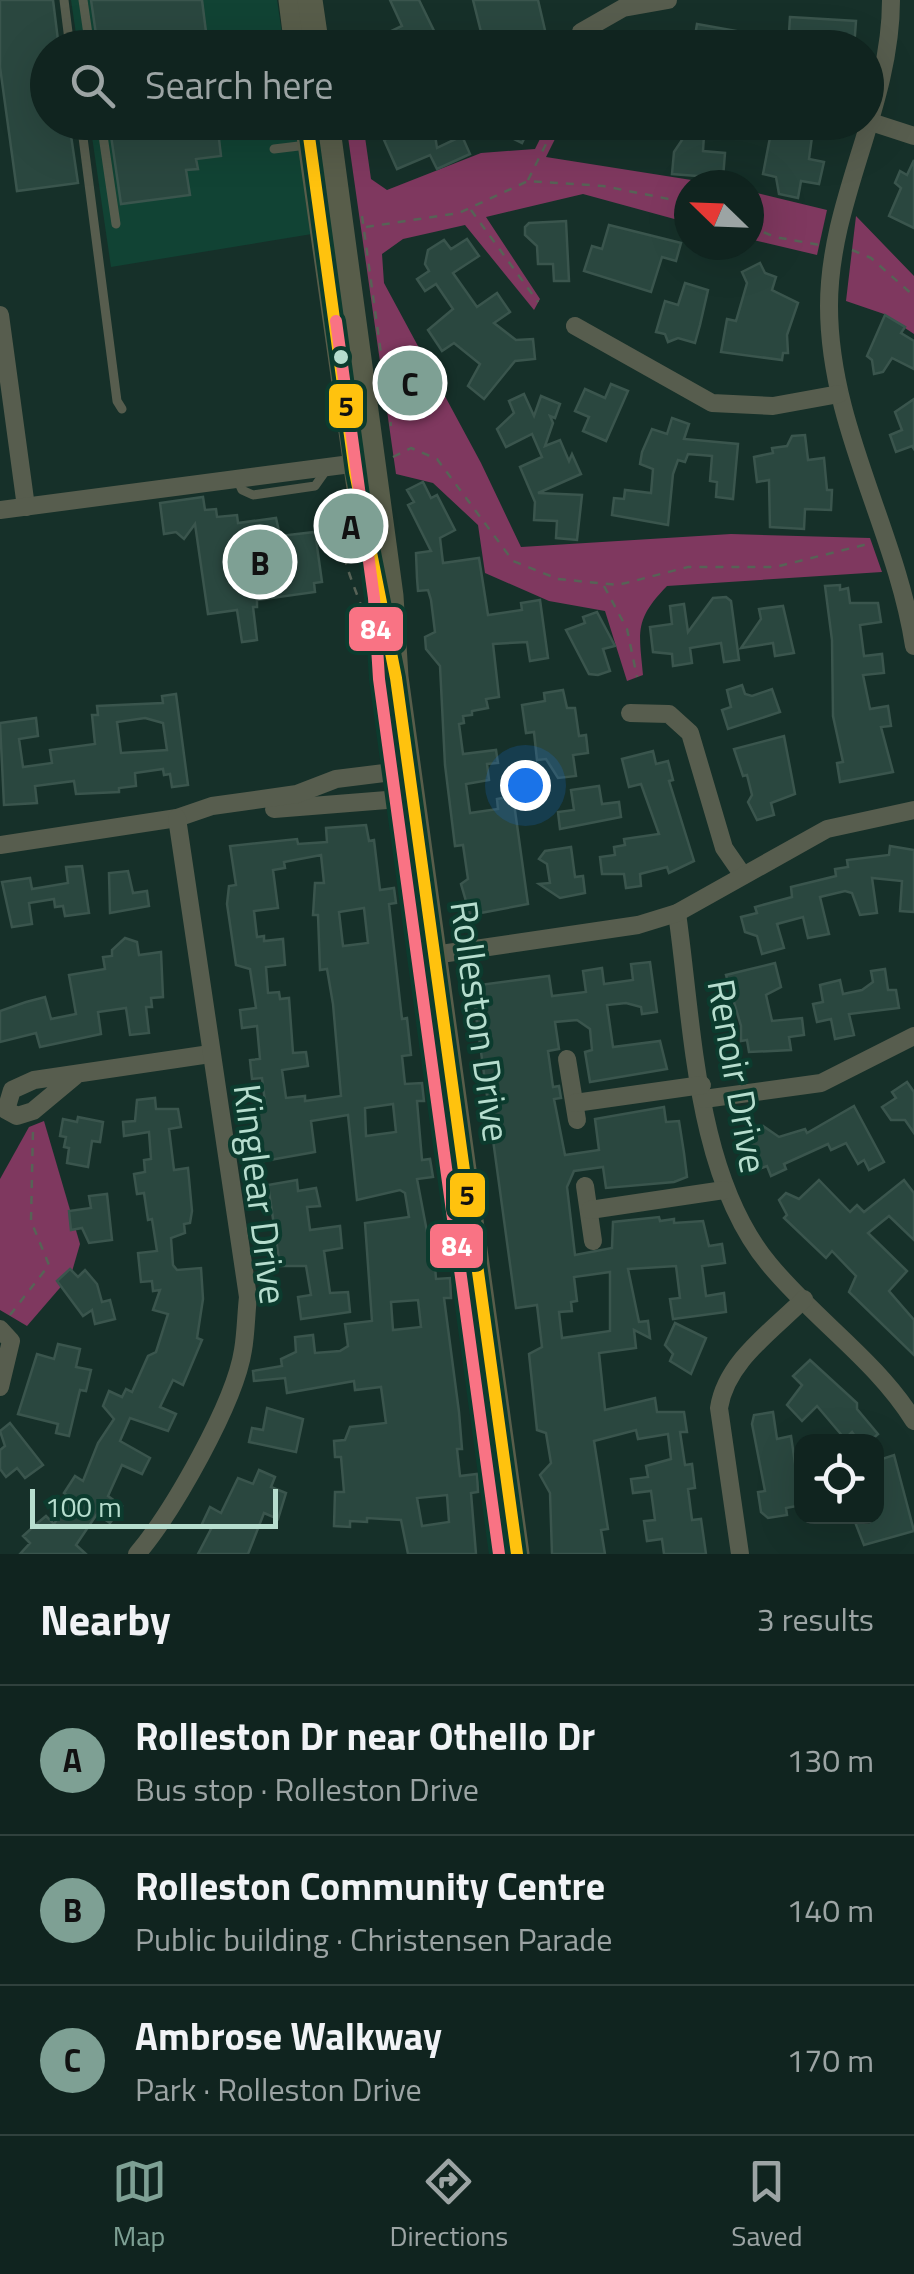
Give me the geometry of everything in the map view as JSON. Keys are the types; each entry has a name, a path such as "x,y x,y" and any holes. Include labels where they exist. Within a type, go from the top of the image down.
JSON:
{"main road":[{"path":"291,0 295,30"},
{"path":"310,0 314,30"},
{"name":"Rolleston Drive","path":"320,140 373,461 408,770 516,1554"}],"street":[{"path":"584,30 623,8 668,0"},
{"path":"884,76 891,0"},
{"path":"884,126 914,136"},
{"path":"865,140 843,203 831,274 831,341 839,394 858,466 898,568 914,646"},
{"path":"0,315 26,506"},
{"path":"576,326 712,403 774,406 839,394"},
{"path":"0,510 373,461"},
{"path":"630,713 669,714 690,733 724,847 742,874"},
{"path":"184,817 212,806 297,794 336,779 408,770"},
{"path":"0,846 184,817 412,798"},
{"path":"434,955 599,932 677,913 827,829 914,810"},
{"name":"Kinglear Drive","path":"137,1554 196,1460 243,1354 248,1297 210,1054 184,817"},
{"name":"Renoir Drive","path":"677,913 710,1144 724,1190 751,1240 882,1379 914,1421"},
{"path":"567,1059 576,1112 703,1092 820,1083 914,1036"},
{"path":"75,1076 34,1111 21,1116 9,1113 4,1106 12,1090 40,1079 210,1054"},
{"path":"585,1186 594,1240"},
{"path":"590,1210 724,1190"},
{"path":"740,1554 719,1408 722,1390 749,1353 804,1299"},
{"path":"0,1387 11,1341 3,1325"}],"lane":[{"path":"64,0 68,30"},
{"path":"83,0 87,30"},
{"path":"82,140 116,401 122,408"},
{"path":"104,140 116,224"},
{"path":"274,149 299,140"}],"path":[{"path":"528,181 548,140"},
{"path":"361,232 367,226 440,218 470,209 528,181 575,182 674,200"},
{"path":"470,209 538,302"},
{"path":"764,232 824,245"},
{"path":"846,248 871,258 914,296"},
{"path":"373,461 411,448 433,455 518,565 558,579 604,587 688,567 775,567 856,546 876,545"},
{"path":"604,587 632,640 638,677"},
{"path":"3,1325 49,1265 30,1222 34,1111"}],"shaded area":[{"path":"71,0 277,0 281,30 75,30"},
{"path":"92,140 298,140 312,234 111,267"},
{"path":"348,140 365,140 371,179 387,190 481,153 535,149 540,140 554,140 546,157 674,177 674,219 583,194 486,217 540,299 534,310 465,225 403,239 382,254 384,283 481,463 521,547 731,534 870,538 882,572 667,586 649,608 641,627 643,675 627,681 605,611 549,601 485,573 478,525 433,483 396,474"},
{"path":"764,195 827,210 817,255 764,243"},
{"path":"856,216 914,276 914,334 884,314 846,301"},
{"path":"44,1121 80,1244 71,1275 27,1326 0,1310 0,1179 29,1127"}],"building":[{"path":"0,0 53,0 57,30 30,30 30,140 72,140 78,183 17,191 0,67"},
{"path":"91,0 202,0 206,30 95,30"},
{"path":"390,0 419,0 434,30 394,30 402,26"},
{"path":"473,0 538,0 545,30 480,30"},
{"path":"790,17 856,21 855,30 789,30"},
{"path":"697,24 731,30 696,30"},
{"path":"112,140 219,140 221,156 196,159 198,169 186,170 190,195 121,204"},
{"path":"384,140 436,140 437,148 464,140 470,154 437,169 430,155 397,169"},
{"path":"682,140 704,140 703,151 725,153 724,170 674,170 672,174 674,152"},
{"path":"770,140 812,140 809,159 824,162 819,184 801,181 798,198 779,194 776,177 764,174"},
{"path":"914,160 914,228 889,216 901,188 895,183 900,171 907,175"},
{"path":"566,221 569,281 554,281 553,264 538,264 537,246 525,235 525,227 529,223"},
{"path":"609,225 674,241 676,260 676,261 662,257 651,292 584,271 592,246 602,249"},
{"path":"467,239 479,256 453,273 477,307 497,293 510,312 494,323 516,340 533,339 535,359 515,361 484,399 468,386 480,364 454,343 442,351 428,330 453,309 436,284 425,291 417,279 429,271 425,264 428,250 444,240 451,249"},
{"path":"760,263 765,273 776,277 772,290 798,303 787,335 788,353 783,353 782,360 721,352 727,319 736,321 747,283 742,272"},
{"path":"685,283 708,290 695,343 678,338 668,342 665,334 656,332 665,301 678,305"},
{"path":"885,315 905,327 901,333 914,341 914,369 892,358 883,372 874,374 872,360 867,356"},
{"path":"611,384 628,391 606,441 583,431 589,417 575,411 585,389 605,398"},
{"path":"524,394 534,416 541,396 560,404 555,418 550,416 553,423 545,446 560,440 569,461 572,454 581,474 538,493 582,495 577,540 556,538 557,521 534,520 535,502 520,467 542,457 532,434 506,447 497,429 514,413 509,401"},
{"path":"914,399 914,449 912,446 896,452 890,435 902,430 895,412"},
{"path":"672,418 689,424 684,439 738,444 733,499 716,497 717,482 710,481 712,456 688,454 685,462 678,460 673,474 668,525 612,515 614,498 624,499 625,490 651,493 653,469 640,464 642,452 652,429 667,434"},
{"path":"805,435 808,460 824,458 827,490 832,490 831,510 805,509 804,529 770,527 769,480 757,482 754,457 787,446 792,436"},
{"path":"423,482 431,498 437,495 455,530 440,538 443,563 479,558 488,615 522,610 521,603 540,600 548,658 530,661 527,642 493,644 499,697 486,699 488,708 472,711 459,724 463,754 496,750 498,763 487,764 489,780 466,784 470,813 498,809 497,799 513,796 528,904 470,915 461,884 468,879 463,845 455,846 445,765 440,666 426,649 425,637 435,632 431,600 428,590 418,591 416,553 431,551 408,505 414,502 407,490"},
{"path":"203,497 205,510 216,509 217,517 237,515 238,523 276,518 280,536 315,532 322,582 314,583 315,592 257,600 257,607 253,607 257,640 242,642 237,610 208,614 195,524 184,539 176,532 164,534 160,503"},
{"path":"840,585 840,590 848,588 850,603 878,603 881,622 860,625 864,656 882,654 884,673 863,675 870,709 888,706 891,726 881,727 893,772 840,782 837,763 843,762 833,716 832,640 825,586"},
{"path":"726,597 731,601 739,660 724,662 721,643 690,648 692,663 673,666 672,654 653,652 650,627 672,624 670,606 684,604 688,632 713,598"},
{"path":"783,606 794,653 775,656 773,643 741,648 761,619 759,609"},
{"path":"597,612 615,646 603,649 610,671 598,675 589,674 566,630 585,623 583,617"},
{"path":"742,685 745,694 752,696 772,689 780,712 728,729 722,710 731,707 727,690"},
{"path":"563,690 567,708 575,708 579,736 586,735 588,753 573,755 576,776 558,778 546,759 537,760 534,732 526,733 522,705 545,701 544,693"},
{"path":"176,694 188,785 172,787 170,774 164,775 163,769 135,773 136,786 119,788 119,792 76,794 74,781 35,786 37,803 4,805 0,723 36,718 38,736 19,739 23,767 52,763 50,750 95,744 92,715 98,715 97,706 163,703 162,696","holes":["145,718 163,723 167,750 121,753 117,722"]},
{"path":"784,736 795,794 771,803 774,815 757,820 748,802 752,795 747,775 743,776 734,749"},
{"path":"653,751 656,764 668,761 673,780 669,781 694,861 669,873 667,867 640,874 641,886 626,888 624,874 602,874 600,857 615,855 614,847 625,845 624,839 659,834 641,784 629,787 622,759"},
{"path":"599,786 602,804 619,802 621,817 560,829 558,812 574,810 571,790"},
{"path":"366,825 369,841 374,840 380,890 394,888 396,903 389,904 402,1019 407,1018 411,1055 402,1056 405,1084 422,1083 424,1101 417,1101 422,1160 430,1159 433,1177 417,1179 428,1237 443,1235 445,1251 434,1253 436,1279 450,1278 451,1298 444,1298 459,1412 462,1449 457,1449 460,1476 477,1474 478,1492 471,1493 476,1554 408,1554 401,1520 367,1518 367,1522 350,1521 350,1527 334,1526 335,1492 344,1492 341,1457 335,1457 334,1441 345,1440 350,1427 386,1423 381,1387 355,1390 354,1381 287,1393 285,1378 254,1381 253,1371 282,1366 281,1359 296,1352 295,1337 313,1335 315,1353 340,1351 348,1346 345,1324 372,1321 365,1223 409,1217 405,1193 400,1190 357,1200 348,1115 311,1121 315,1152 264,1161 252,1112 266,1110 262,1078 252,1079 250,1060 260,1059 257,1026 242,1028 240,1010 256,1008 250,969 236,965 227,904 229,886 236,885 230,846 297,839 298,844 327,842 326,828","holes":["321,855 324,883 315,883 313,915 318,915 320,970 327,969 333,1004 341,1096 305,1101 305,1096 286,1098 282,1070 308,1066 306,1052 293,1053 289,998 280,999 279,992 268,993 266,967 285,965 283,939 264,941 264,936 257,937 254,911 278,908 273,870 285,868 284,862","364,908 368,943 343,946 339,912","393,1104 396,1132 366,1136 365,1108","418,1300 421,1327 393,1330 391,1302","447,1495 449,1522 422,1526 417,1498"]},
{"path":"890,846 914,850 914,912 900,911 902,881 872,878 877,913 860,915 852,893 845,891 820,897 829,934 808,938 803,917 777,924 784,948 762,954 757,936 745,932 741,917 757,913 755,907 792,897 791,887 836,876 835,869 848,867 847,860 889,855"},
{"path":"571,847 575,877 583,876 585,893 560,898 539,884 550,883 547,864 539,859 545,851"},
{"path":"82,866 89,913 65,916 63,906 55,907 54,899 29,903 32,924 12,927 2,882 30,878 32,889 68,883 66,867"},
{"path":"128,871 133,893 147,891 149,906 110,913 109,873"},
{"path":"125,938 137,942 139,955 161,952 163,997 151,998 152,1007 146,1007 149,1033 130,1035 126,1008 98,1012 101,1034 40,1047 36,1033 0,1042 0,1011 45,997 51,1019 76,1014 69,975 105,969 103,957 112,956 112,950"},
{"path":"650,962 657,1012 642,1014 641,1007 626,1003 607,1005 613,1047 660,1041 667,1069 590,1082 585,1052 592,1050 590,1029 577,1020 555,1022 559,1049 548,1051 553,1087 559,1086 561,1098 554,1099 565,1155 599,1150 595,1119 664,1107 666,1122 679,1121 684,1153 687,1177 674,1182 606,1188 603,1167 574,1171 567,1187 575,1255 612,1248 613,1222 659,1217 660,1221 674,1219 674,1223 703,1221 709,1246 722,1244 725,1263 702,1266 706,1296 724,1293 726,1312 673,1319 670,1299 680,1298 676,1266 628,1269 639,1322 648,1321 650,1338 634,1330 636,1348 599,1353 605,1410 655,1398 657,1412 684,1412 687,1432 680,1432 685,1465 692,1464 695,1488 688,1489 692,1520 701,1519 706,1554 664,1554 662,1539 647,1541 644,1521 655,1520 651,1491 633,1493 631,1479 648,1477 646,1466 671,1459 668,1434 638,1439 636,1430 594,1441 608,1529 601,1530 605,1554 552,1554 550,1493 540,1475 551,1463 546,1433 537,1430 529,1354 542,1347 537,1305 516,1308 472,986 549,976 552,996 586,992 583,971 602,968 604,984 633,980 631,964","holes":["610,1272 610,1331 562,1338 559,1312 572,1311 571,1302 577,1301 574,1277"]},
{"path":"775,963 781,987 766,995 772,1021 802,1018 804,1035 789,1037 791,1050 749,1052 747,1040 741,1041 741,1026 726,975"},
{"path":"885,969 888,990 896,990 899,1008 849,1014 854,1035 835,1039 831,1019 817,1022 813,1004 823,1002 820,985 840,980 843,994 862,990 873,982 871,971"},
{"path":"907,1082 914,1092 914,1133 905,1120 891,1120 882,1107 896,1098 892,1092"},
{"path":"155,1098 156,1109 178,1109 181,1127 169,1129 174,1170 188,1168 192,1211 190,1223 184,1224 185,1233 171,1238 173,1265 177,1270 201,1268 203,1299 197,1338 202,1340 183,1385 173,1380 160,1407 176,1414 168,1431 130,1418 120,1441 150,1458 142,1474 122,1465 108,1496 122,1506 110,1523 97,1514 76,1545 86,1554 20,1554 30,1543 23,1536 46,1516 54,1524 71,1498 64,1493 75,1476 83,1481 98,1443 114,1419 103,1406 109,1391 122,1397 126,1389 132,1392 148,1356 156,1352 168,1314 153,1310 160,1290 153,1291 152,1281 141,1282 138,1253 157,1251 152,1219 148,1220 144,1193 137,1194 134,1174 145,1172 144,1160 151,1159 149,1132 124,1136 123,1122 135,1121 137,1100"},
{"path":"854,1106 884,1162 869,1170 864,1160 858,1164 846,1143 831,1150 828,1144 784,1164 786,1169 771,1176 767,1166 756,1170 748,1145 754,1142 750,1132 763,1126 779,1137 805,1129 807,1133"},
{"path":"78,1117 103,1122 100,1142 92,1141 88,1167 67,1163 69,1148 64,1147 66,1137 60,1136 63,1119 77,1122"},
{"path":"297,1180 298,1191 316,1188 320,1206 307,1207 310,1230 340,1226 342,1248 324,1251 330,1293 348,1292 350,1312 301,1319 298,1297 311,1295 306,1266 280,1266 268,1185"},
{"path":"819,1180 850,1212 857,1205 864,1212 904,1180 914,1193 914,1240 889,1216 868,1233 907,1271 889,1291 914,1320 914,1355 849,1292 856,1276 832,1251 826,1258 784,1218 787,1215 779,1200 786,1193 799,1199"},
{"path":"107,1194 112,1240 89,1243 82,1228 71,1230 69,1211 91,1208 89,1196"},
{"path":"70,1269 78,1277 85,1270 97,1284 102,1302 110,1300 115,1319 95,1324 92,1310 83,1316 57,1281"},
{"path":"675,1323 706,1338 691,1374 670,1361 673,1354 665,1345"},
{"path":"58,1344 80,1349 76,1367 91,1370 86,1391 80,1390 69,1436 56,1433 58,1424 18,1414 37,1354 54,1359"},
{"path":"810,1360 857,1403 857,1409 878,1434 841,1434 817,1406 802,1421 787,1405 802,1385 793,1376"},
{"path":"267,1408 303,1419 296,1452 249,1442 252,1428 263,1430"},
{"path":"773,1412 777,1439 791,1436 794,1506 786,1508 787,1515 768,1518 761,1512 758,1492 765,1491 752,1424 754,1415"},
{"path":"10,1423 43,1465 25,1478 17,1468 6,1477 0,1469 0,1450 5,1446 0,1431"},
{"path":"894,1455 914,1531 864,1545 856,1524 884,1524 884,1458"},
{"path":"259,1470 275,1477 271,1487 286,1493 278,1519 264,1513 248,1554 198,1554 211,1529 202,1524 210,1507 221,1513 238,1478 253,1484"}],"transit line":[{"name":"5","path":"309,140 355,472 396,678 517,1554"},
{"name":"84","path":"336,321 374,598 379,679 499,1554"}],"place":[{"name":"Ambrose Walkway","path":"410,383"},
{"name":"Rolleston Dr near Othello Dr","path":"351,526"},
{"name":"Rolleston Community Centre","path":"260,562"}]}
